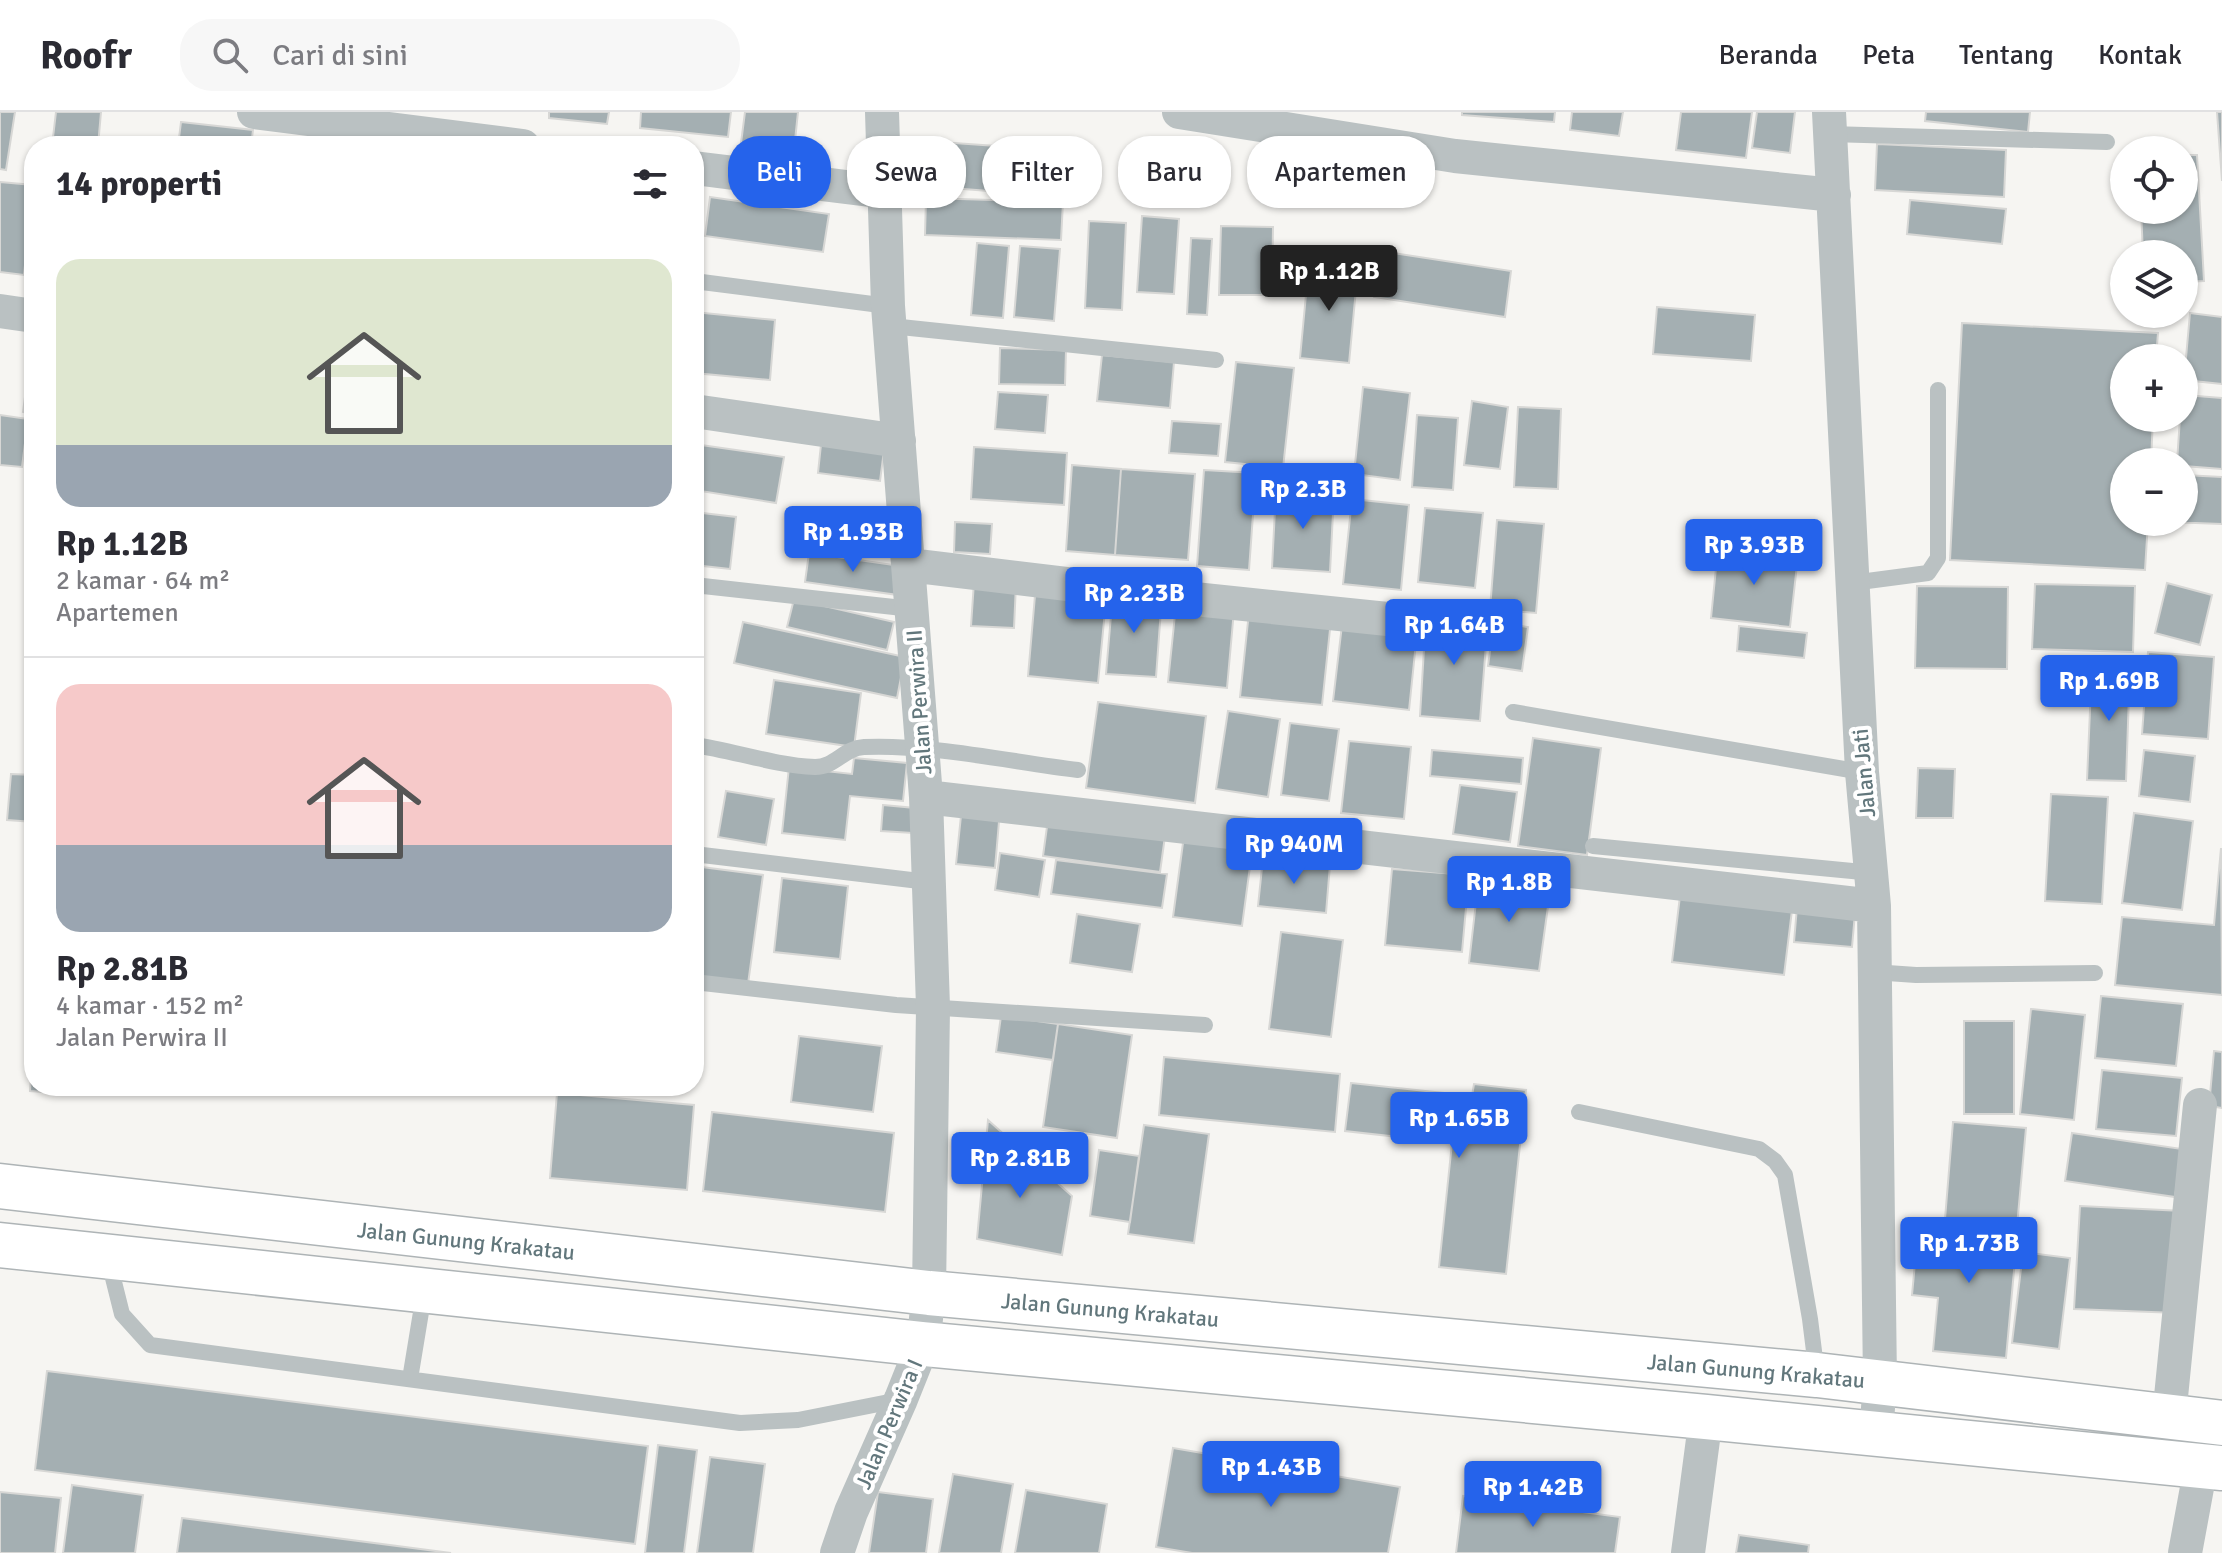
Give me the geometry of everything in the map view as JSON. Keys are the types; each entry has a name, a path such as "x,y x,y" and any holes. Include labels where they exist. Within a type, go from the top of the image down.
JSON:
{"highway":[{"name":"Jalan Gunung Krakatau","path":"0,1186 929,1293 1817,1375 2222,1423"},
{"path":"0,1245 923,1344 2212,1467"}],"street":[{"path":"254,112 444,136"},
{"name":"Jalan Perwira II","path":"882,112 883,136"},
{"path":"1179,112 1455,156 1834,195"},
{"name":"Jalan Jati","path":"1830,123 1862,772 1873,873 1880,1382 1876,1434"},
{"path":"704,169 847,187"},
{"name":"Jalan Perwira II","path":"886,208 889,316 926,797 933,1007 929,1293"},
{"path":"0,311 24,315"},
{"path":"704,412 899,441"},
{"path":"909,565 1407,621"},
{"path":"926,797 1874,906"},
{"path":"2169,1417 2200,1105"},
{"name":"Jalan Perwira I","path":"837,1553 851,1512 923,1344 929,1293"},
{"path":"1688,1553 1706,1417"},
{"path":"2185,1553 2212,1467"}],"lane":[{"path":"1830,123 2107,142"},
{"path":"704,283 889,316 1216,360"},
{"path":"1852,583 1928,573 1938,558 1938,390"},
{"path":"704,586 912,609"},
{"path":"1513,712 1862,772"},
{"path":"704,747 763,761 815,767 827,766 859,748 924,750 1078,770"},
{"path":"1593,846 1873,873"},
{"path":"704,855 928,882"},
{"path":"1873,972 1916,975 2095,973"},
{"path":"704,983 933,1007 1205,1025"},
{"path":"1579,1112 1759,1149 1775,1161 1785,1175 1817,1375"},
{"path":"107,1256 122,1314 150,1345 740,1423 798,1420 901,1399"},
{"path":"410,1379 424,1292"}],"building":[{"path":"0,112 15,112 6,170 0,169"},
{"path":"56,112 101,112 99,136 53,136"},
{"path":"549,112 609,112 607,124 549,118"},
{"path":"641,112 731,112 728,137 640,128"},
{"path":"745,112 798,112 795,136 742,136"},
{"path":"1462,112 1555,112 1554,122 1462,115"},
{"path":"1572,112 1623,112 1619,136 1570,130"},
{"path":"1681,112 1752,112 1746,158 1676,150"},
{"path":"1757,112 1795,112 1790,153 1752,148"},
{"path":"1926,112 2030,112 2028,132 1925,121"},
{"path":"2217,112 2222,112 2222,181"},
{"path":"181,122 253,130 252,136 179,136"},
{"path":"966,144 982,145 982,190 966,189"},
{"path":"1877,144 2006,150 2004,197 1875,190"},
{"path":"2198,173 2204,281 2198,281 2198,240 2142,240 2142,224 2198,224"},
{"path":"0,182 24,184 24,275 0,272"},
{"path":"710,197 728,200 728,208 787,208 829,214 823,252 705,236"},
{"path":"966,199 982,200 982,208 1063,208 1061,240 925,235 926,208 966,208"},
{"path":"1910,200 2006,209 2002,244 1907,234"},
{"path":"1142,216 1179,219 1174,294 1137,292"},
{"path":"1089,221 1126,223 1122,310 1085,308"},
{"path":"1221,226 1273,227 1272,295 1219,295"},
{"path":"1191,238 1212,239 1207,315 1187,314"},
{"path":"977,243 1009,246 1003,318 971,315"},
{"path":"1020,246 1060,249 1054,321 1014,317"},
{"path":"1380,251 1511,271 1505,317 1374,297"},
{"path":"1309,263 1358,268 1349,363 1300,358"},
{"path":"1657,307 1755,315 1751,361 1653,354"},
{"path":"704,313 775,320 770,380 704,374"},
{"path":"2198,314 2222,317 2222,384 2198,381 2198,344 2187,344 2189,328 2198,328"},
{"path":"1962,323 2158,333 2157,344 2110,344 2110,432 2152,432 2152,448 2110,448 2110,536 2147,536 2145,570 1950,560"},
{"path":"1000,348 1066,350 1065,385 999,384"},
{"path":"1102,355 1174,362 1170,408 1097,401"},
{"path":"1236,362 1294,368 1283,468 1225,462"},
{"path":"1363,387 1410,393 1400,480 1354,474"},
{"path":"998,392 1048,395 1045,433 995,429"},
{"path":"2198,396 2222,398 2222,469 2198,467 2198,448 2178,448 2179,432 2198,432"},
{"path":"1472,401 1508,407 1500,469 1464,465"},
{"path":"1518,407 1561,409 1558,489 1514,487"},
{"path":"0,415 24,418 22,467 0,465"},
{"path":"1417,415 1458,418 1453,490 1412,487"},
{"path":"1172,421 1221,424 1218,456 1169,453"},
{"path":"822,435 885,443 880,481 818,473"},
{"path":"704,445 784,457 776,503 704,492"},
{"path":"974,447 1067,453 1064,505 971,499"},
{"path":"1072,465 1121,469 1115,555 1066,551"},
{"path":"1121,469 1195,474 1188,560 1115,555"},
{"path":"1204,470 1256,473 1249,570 1197,566"},
{"path":"2198,476 2222,477 2222,524 2198,523"},
{"path":"1276,490 1334,493 1330,572 1272,568"},
{"path":"1352,499 1409,505 1401,590 1343,584"},
{"path":"1425,508 1483,513 1475,588 1418,582"},
{"path":"704,513 736,517 730,569 704,566"},
{"path":"1497,520 1544,524 1536,613 1490,609"},
{"path":"955,522 992,524 990,554 954,552"},
{"path":"1718,548 1798,556 1790,627 1711,618"},
{"path":"809,553 901,566 898,595 805,582"},
{"path":"974,582 1016,584 1014,628 971,626"},
{"path":"2167,583 2212,595 2200,645 2155,633"},
{"path":"1036,584 1107,590 1098,683 1028,676"},
{"path":"2035,584 2135,586 2133,652 2032,649"},
{"path":"1917,586 2008,587 2007,669 1915,668"},
{"path":"1113,592 1162,596 1156,677 1106,674"},
{"path":"794,599 894,622 887,650 787,627"},
{"path":"1176,605 1234,610 1227,688 1168,682"},
{"path":"1249,612 1331,620 1322,705 1240,697"},
{"path":"1426,615 1488,619 1480,721 1420,716"},
{"path":"743,622 905,657 897,698 734,663"},
{"path":"1494,622 1528,627 1522,671 1488,666"},
{"path":"1342,625 1417,633 1409,710 1333,701"},
{"path":"1739,626 1807,633 1804,658 1737,651"},
{"path":"2148,652 2214,657 2208,739 2142,734"},
{"path":"2092,664 2130,666 2126,781 2087,780"},
{"path":"774,680 861,693 854,747 766,734"},
{"path":"1098,702 1206,716 1195,803 1086,788"},
{"path":"1228,711 1280,719 1268,797 1216,789"},
{"path":"1290,723 1339,729 1329,801 1281,795"},
{"path":"1533,738 1601,748 1587,855 1518,846"},
{"path":"1349,741 1411,747 1404,819 1341,813"},
{"path":"1432,750 1523,758 1521,784 1430,776"},
{"path":"2144,750 2195,756 2190,802 2139,796"},
{"path":"854,758 907,763 903,801 850,796 845,840 782,833 789,767 852,774"},
{"path":"1918,768 1955,769 1953,818 1916,818"},
{"path":"11,774 24,775 24,821 7,820"},
{"path":"1460,785 1517,792 1510,842 1453,834"},
{"path":"726,791 774,799 766,845 718,837"},
{"path":"2051,794 2108,797 2102,904 2045,901"},
{"path":"883,805 915,808 913,833 881,831"},
{"path":"962,806 1000,810 995,868 956,864"},
{"path":"1049,812 1166,829 1160,872 1043,856"},
{"path":"2134,813 2193,821 2182,910 2122,903"},
{"path":"1185,828 1254,837 1242,926 1173,917"},
{"path":"2221,848 2222,995 2115,985 2122,917 2214,925"},
{"path":"1000,853 1045,860 1039,897 995,890"},
{"path":"1263,858 1330,865 1326,913 1258,906"},
{"path":"1056,860 1167,874 1162,908 1051,894"},
{"path":"704,867 763,875 748,984 704,978"},
{"path":"1392,869 1469,875 1462,952 1385,945"},
{"path":"1479,876 1551,885 1539,971 1469,963"},
{"path":"782,878 848,886 840,959 774,952"},
{"path":"1680,896 1792,910 1784,975 1672,962"},
{"path":"1797,907 1855,913 1852,947 1794,942"},
{"path":"1077,914 1140,924 1132,972 1070,963"},
{"path":"1281,932 1343,940 1331,1037 1269,1029"},
{"path":"2101,996 2183,1004 2176,1066 2095,1058"},
{"path":"2031,1009 2085,1015 2074,1120 2020,1114"},
{"path":"1001,1016 1058,1024 1053,1060 996,1052"},
{"path":"1964,1021 2014,1021 2014,1114 1964,1114"},
{"path":"1058,1024 1132,1035 1117,1138 1043,1127"},
{"path":"799,1036 882,1046 873,1112 791,1102"},
{"path":"2214,1051 2222,1052 2222,1108 2209,1106"},
{"path":"1164,1057 1340,1074 1335,1132 1159,1115"},
{"path":"2102,1070 2182,1078 2176,1136 2096,1129"},
{"path":"1351,1083 1472,1096 1474,1084 1526,1090 1506,1274 1439,1267 1452,1143 1345,1131"},
{"path":"557,1096 694,1105 687,1190 550,1178"},
{"path":"712,1112 894,1133 885,1212 703,1191"},
{"path":"988,1120 1072,1196 1062,1255 977,1239"},
{"path":"1953,1122 2026,1128 2017,1226 1945,1219"},
{"path":"1144,1125 1209,1134 1194,1243 1128,1234"},
{"path":"2072,1133 2182,1149 2175,1197 2065,1181"},
{"path":"1099,1150 1139,1156 1130,1222 1090,1216"},
{"path":"2080,1206 2183,1211 2177,1313 2074,1309"},
{"path":"1946,1220 2018,1227 2006,1358 1933,1351 1938,1298 1912,1295 1918,1231 1944,1234"},
{"path":"2023,1252 2070,1258 2059,1349 2012,1343"},
{"path":"47,1371 648,1446 635,1544 35,1470"},
{"path":"658,1445 697,1450 684,1553 645,1553"},
{"path":"1173,1448 1400,1487 1388,1553 1192,1553 1156,1547"},
{"path":"710,1457 765,1464 753,1553 697,1553"},
{"path":"953,1474 1013,1484 1001,1553 939,1553"},
{"path":"72,1485 143,1495 135,1553 63,1553"},
{"path":"1026,1490 1107,1504 1099,1553 1015,1553"},
{"path":"0,1492 61,1498 55,1553 0,1553"},
{"path":"878,1492 933,1499 926,1553 869,1553"},
{"path":"1463,1496 1620,1517 1615,1553 1456,1553"},
{"path":"182,1518 451,1553 177,1553"},
{"path":"1739,1535 1809,1545 1808,1553 1736,1553"}]}
